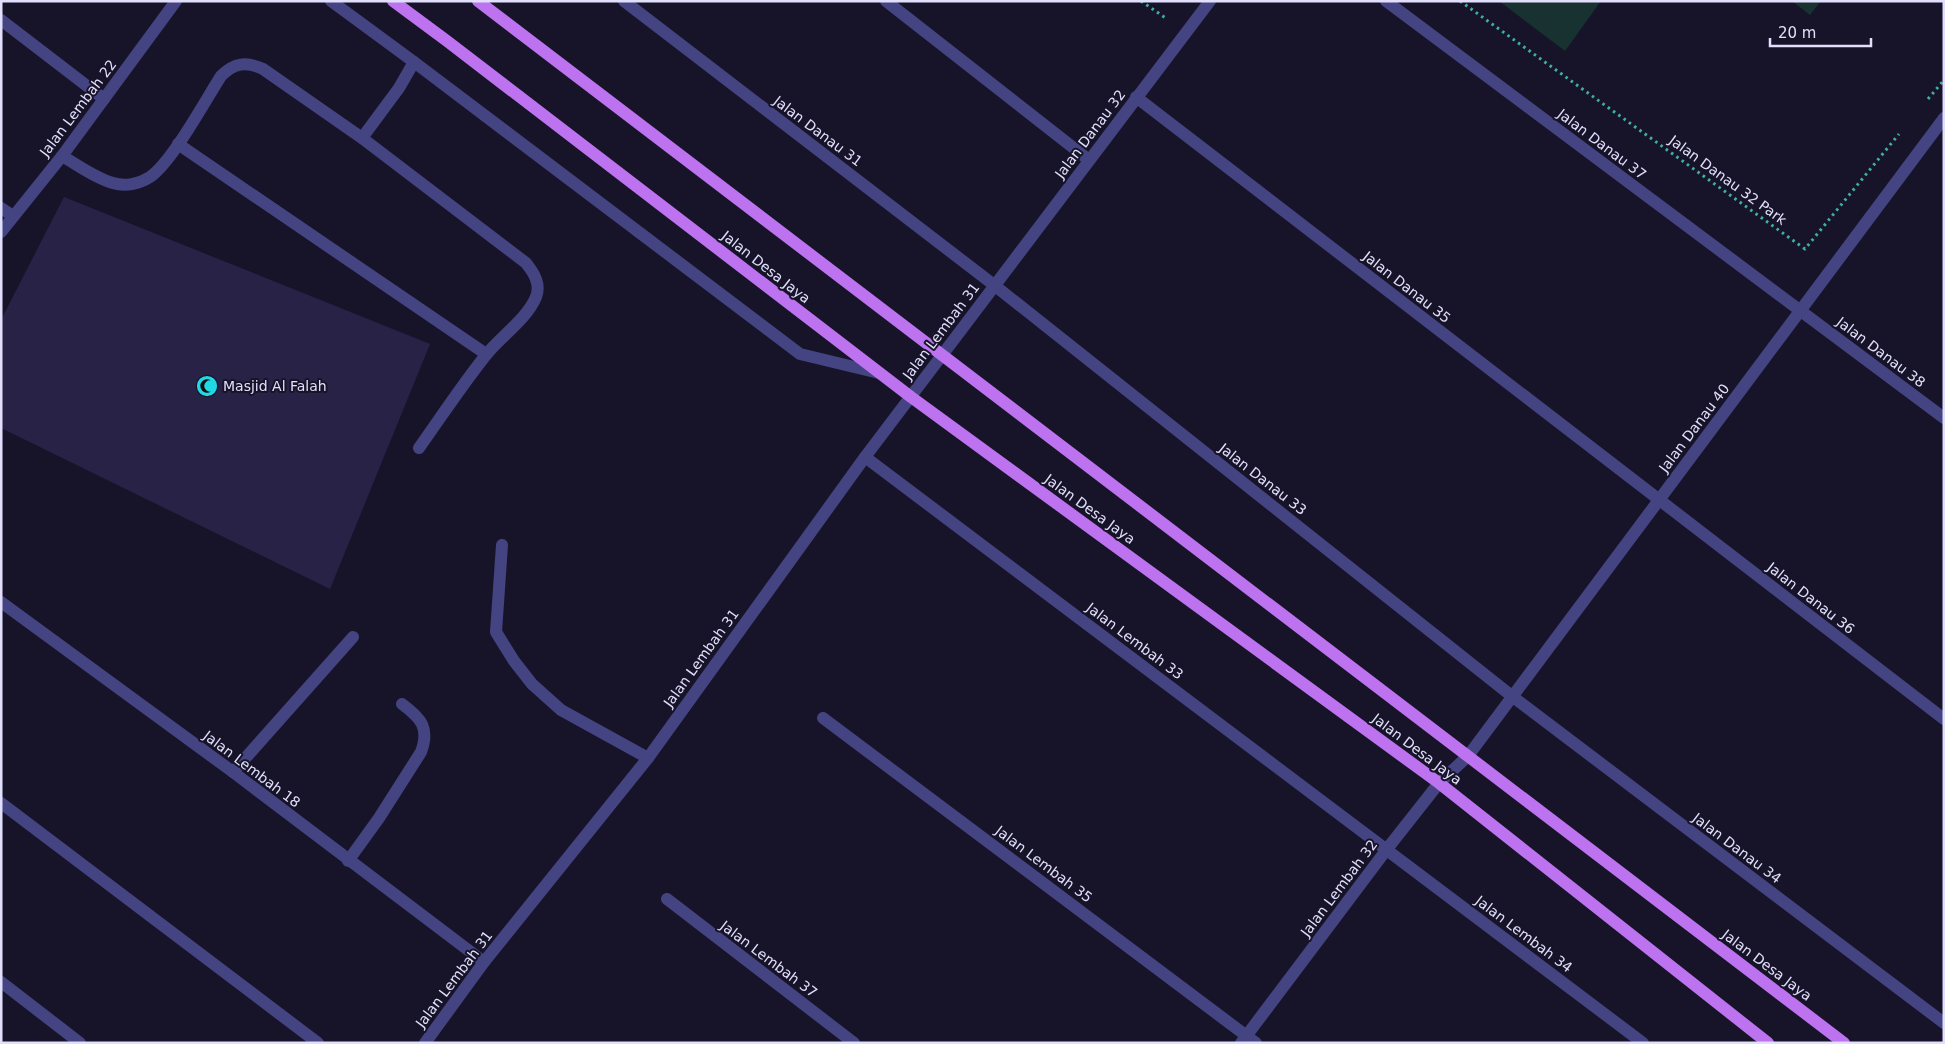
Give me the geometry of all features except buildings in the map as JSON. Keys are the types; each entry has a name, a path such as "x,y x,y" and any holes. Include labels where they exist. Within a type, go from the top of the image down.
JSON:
{"main road":[{"name":"Jalan Desa Jaya","path":"393,1 911,397 1439,783 1768,1043"},
{"name":"Jalan Desa Jaya","path":"478,1 1844,1043"}],"street":[{"name":"Jalan Lembah 22","path":"1,232 62,156 176,1"},
{"path":"331,1 800,354 879,373"},
{"name":"Jalan Danau 31","path":"624,1 994,285"},
{"path":"886,1 1089,160"},
{"name":"Jalan Danau 32","path":"994,285 1210,1"},
{"name":"Jalan Danau 37","path":"1386,1 1801,310"},
{"path":"1,20 104,99"},
{"path":"362,138 399,88 414,62"},
{"path":"62,156 114,184 127,185 140,182 151,176 178,144 220,76 230,68 241,64 253,64 263,68 362,138 526,263 534,272 538,284 536,296 531,306 486,354 419,448"},
{"name":"Jalan Danau 35","path":"1136,97 1659,500"},
{"name":"Jalan Danau 40","path":"1468,756 1943,119"},
{"path":"178,144 486,354"},
{"path":"1,208 13,216"},
{"name":"Jalan Lembah 31","path":"425,1043 484,962 648,758 865,457 994,285"},
{"name":"Jalan Danau 33","path":"994,285 1513,697"},
{"name":"Jalan Danau 38","path":"1801,310 1944,418"},
{"name":"Jalan Lembah 33","path":"865,457 1387,848"},
{"name":"Jalan Danau 36","path":"1659,500 1944,719"},
{"path":"502,545 496,632 514,662 532,684 561,710 648,758"},
{"name":"Jalan Lembah 18","path":"1,602 233,772 348,861 484,962"},
{"path":"233,772 353,638"},
{"name":"Jalan Danau 34","path":"1513,697 1944,1023"},
{"path":"348,861 379,818 421,752 424,741 424,730 421,720 402,704"},
{"name":"Jalan Lembah 35","path":"823,718 1248,1040"},
{"name":"Jalan Lembah 32","path":"1248,1040 1387,848 1439,783 1468,756"},
{"path":"1,803 318,1043"},
{"name":"Jalan Lembah 34","path":"1387,848 1643,1043"},
{"name":"Jalan Lembah 37","path":"667,899 854,1043"},
{"path":"1,982 80,1043"}],"path":[{"path":"1141,1 1186,32"},
{"name":"Jalan Danau 32 Park","path":"1460,1 1805,249 1900,134"},
{"path":"1925,103 1944,80"}],"green space":[{"path":"1499,1 1601,1 1565,51"},
{"path":"1792,1 1821,1 1810,15"}],"place":[{"name":"Masjid Al Falah","path":"207,386"}]}
